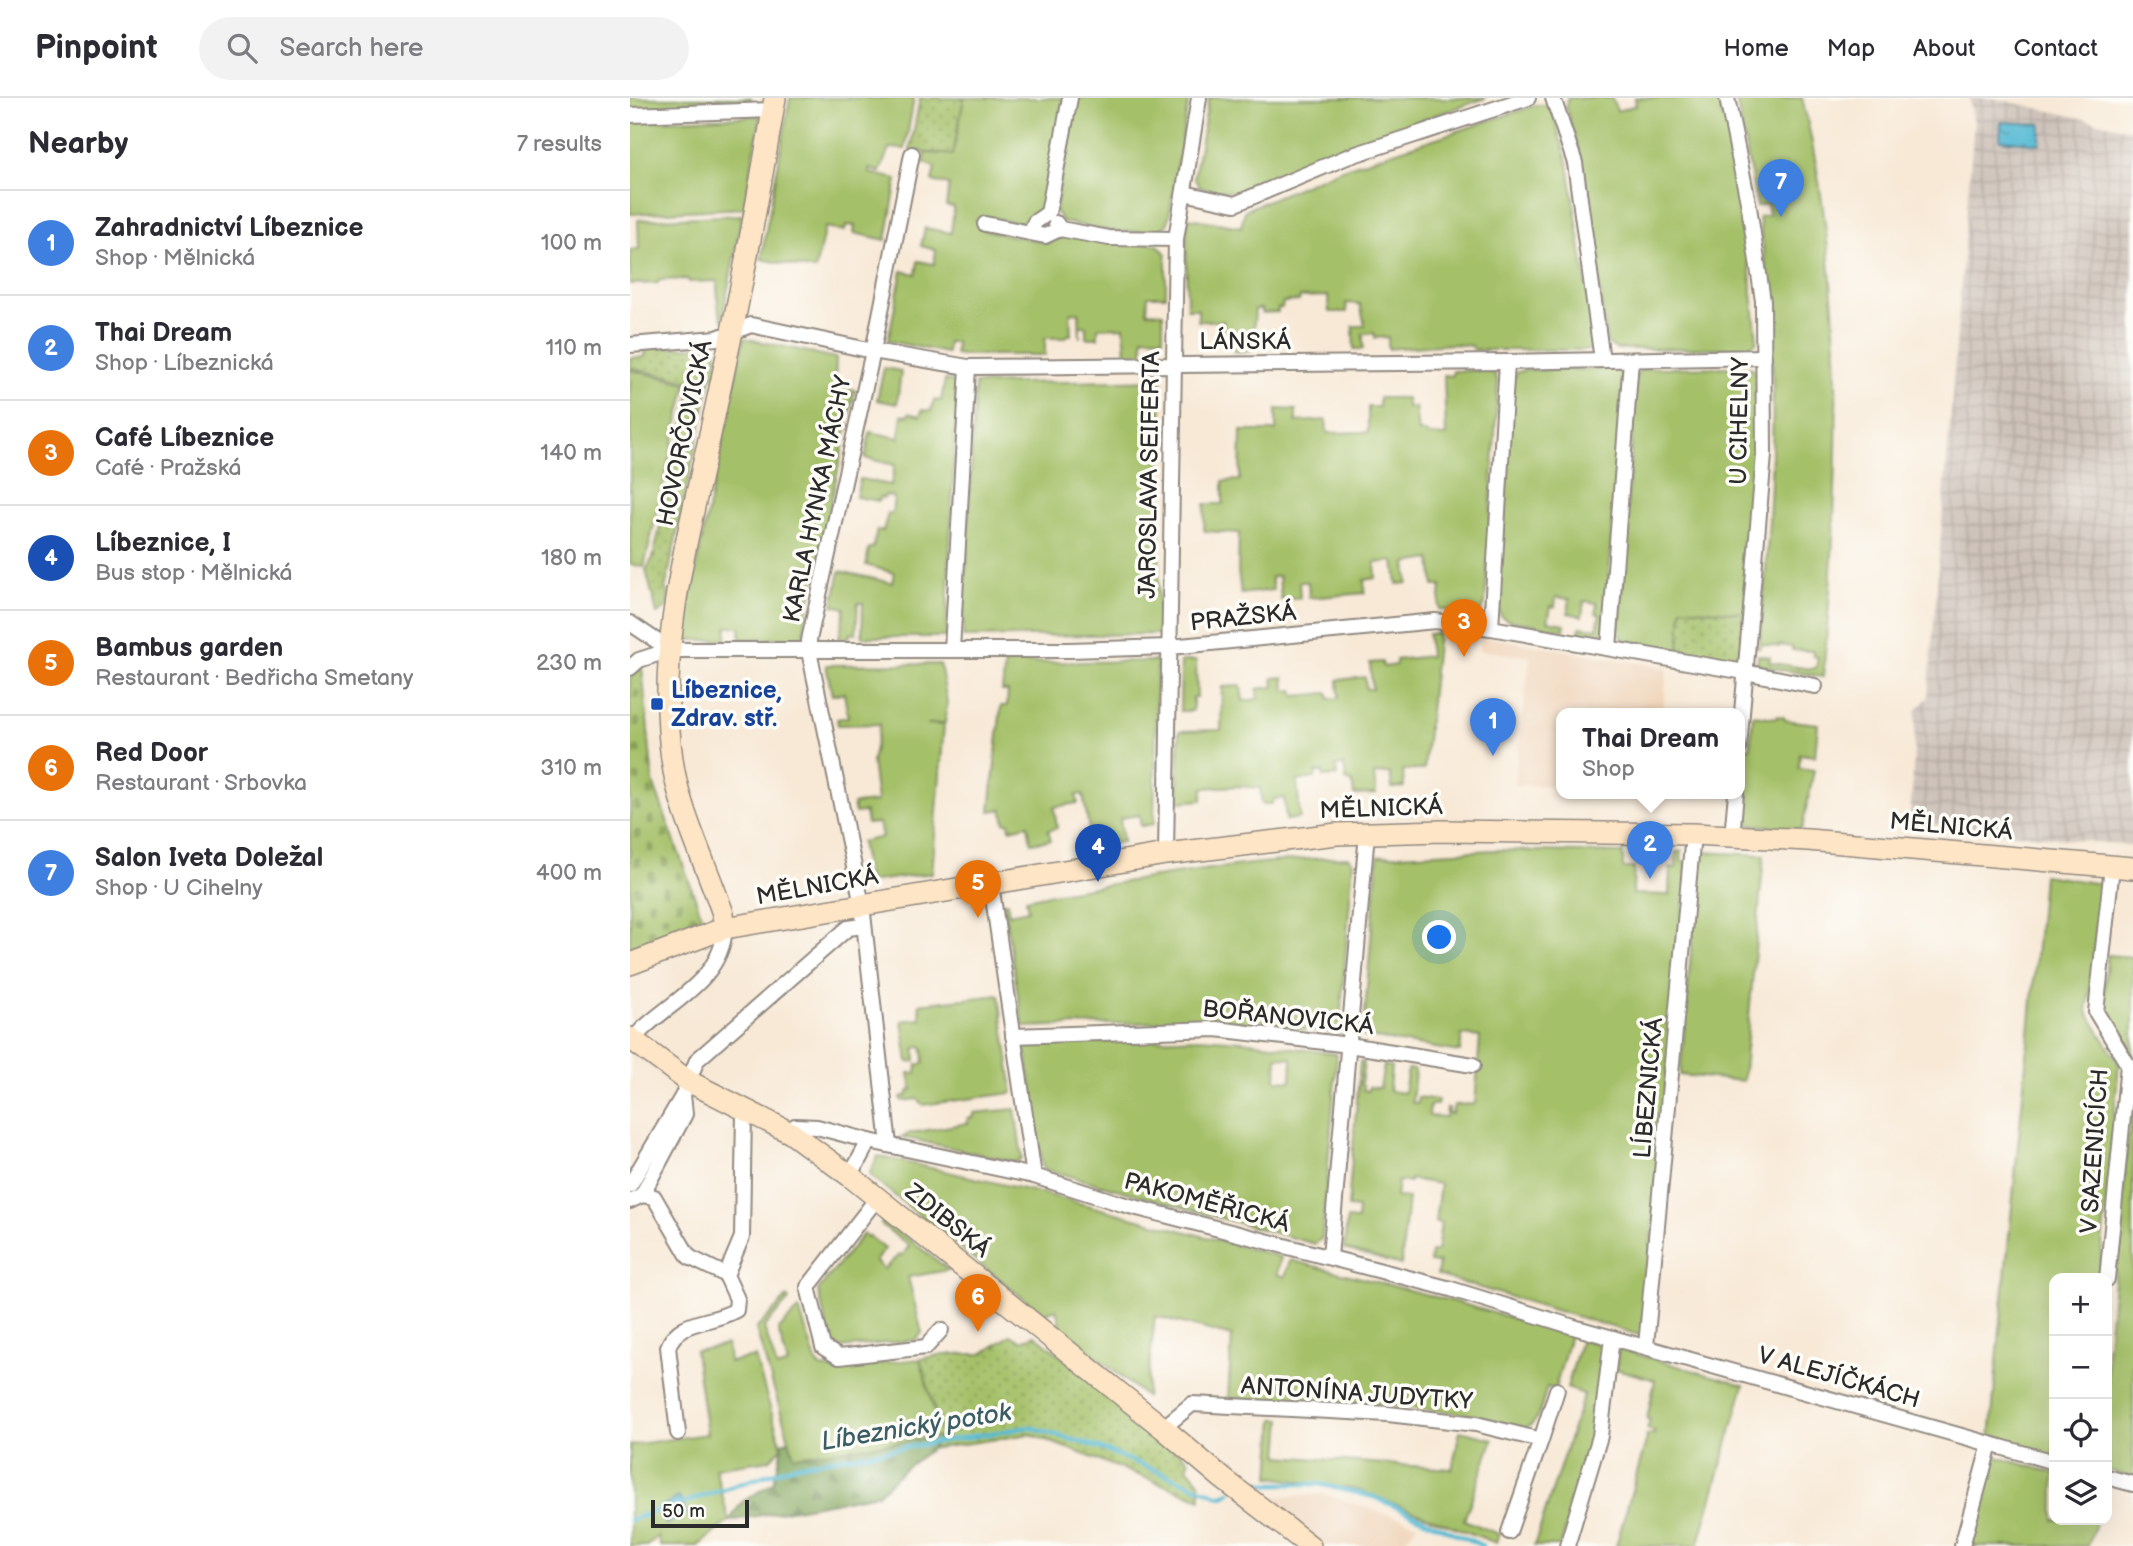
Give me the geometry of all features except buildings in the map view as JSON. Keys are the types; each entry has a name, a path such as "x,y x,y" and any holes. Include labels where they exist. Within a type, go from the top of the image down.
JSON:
{"main road":[{"name":"HOVORČOVICKÁ","path":"725,928 723,914 685,811 674,772 668,705 670,650 677,592 732,331 774,104"},
{"name":"MĚLNICKÁ","path":"636,961 725,928 863,915 991,884 1166,854 1231,845 1367,833 1443,831 1693,834 2122,867"},
{"name":"ZDIBSKÁ","path":"631,1041 686,1088 791,1133 850,1176 1222,1478 1310,1546"}],"street":[{"path":"1030,233 1035,222 1048,213 1070,98"},
{"name":"JAROSLAVA SEIFERTA","path":"1166,854 1176,239 1199,98"},
{"path":"1184,193 1235,204 1347,157 1501,102 1528,98"},
{"path":"1553,98 1575,163 1602,360"},
{"name":"U CIHELNY","path":"1727,98 1749,206 1763,301 1764,455 1742,708"},
{"name":"HOVORČOVICKÁ","path":"630,116 774,104"},
{"name":"KARLA HYNKA MÁCHY","path":"889,1145 863,915 809,651 811,631 873,351 912,154"},
{"path":"1048,213 1060,229"},
{"path":"985,224 1045,236 1060,229 1109,238 1176,239"},
{"name":"LÁNSKÁ","path":"630,345 717,338 751,326 968,367 1764,357"},
{"path":"1609,648 1631,360"},
{"path":"1492,628 1507,362"},
{"path":"952,650 968,367"},
{"name":"PRAŽSKÁ","path":"670,650 1170,647 1434,621 1492,628 1815,686"},
{"path":"630,623 670,650"},
{"path":"630,668 639,660 670,650"},
{"path":"1732,837 1735,799"},
{"path":"1330,1257 1367,833"},
{"name":"LÍBEZNICKÁ","path":"1646,1346 1693,834"},
{"name":"V SAZENICÍCH","path":"2108,1273 2128,1065 2096,1012 2122,867"},
{"path":"991,884 1034,1176"},
{"path":"630,1185 686,1088 697,1060 863,915"},
{"path":"631,1041 643,1028 702,981 722,949 725,928"},
{"name":"BOŘANOVICKÁ","path":"1013,1036 1216,1028 1349,1045 1472,1065"},
{"path":"636,1198 685,1114 686,1088"},
{"path":"726,1275 742,1237 744,1111"},
{"name":"PAKOMĚŘICKÁ","path":"791,1133 795,1126 817,1127 869,1141 1034,1176 1122,1204 1451,1289 1612,1338"},
{"path":"850,1176 869,1141"},
{"path":"636,1198 654,1197 689,1256 726,1275 737,1299 736,1310 719,1319 679,1329 672,1336 668,1347 678,1433"},
{"path":"878,1197 808,1287 823,1347 838,1357 926,1347 941,1330"},
{"path":"1567,1546 1600,1436 1612,1338"},
{"name":"V ALEJÍČKÁCH","path":"1612,1338 2049,1461"},
{"path":"1510,1532 1558,1390"},
{"name":"ANTONÍNA JUDYTKY","path":"1163,1428 1192,1404 1476,1423 1541,1440"},
{"path":"1962,1546 1990,1444"},
{"path":"2112,1478 2133,1484"}],"shaded area":[{"path":"1969,98 1993,98 2133,130 2133,846 1907,822 1911,810 1916,711 1928,697 1974,122"},
{"path":"1480,636 1667,668 1663,708 1556,708 1556,786 1514,785 1530,657 1479,650"},
{"path":"1324,1494 1418,1524 1400,1546 1315,1546 1255,1498"}],"green space":[{"path":"630,98 751,98 749,104 630,109"},
{"path":"790,98 914,98 905,149 889,148 880,172 869,169 869,173 897,179 886,240 854,233 855,226 846,225 845,231 825,227 815,270 761,259"},
{"path":"920,98 964,98 953,155 910,151"},
{"path":"964,98 1063,98 1043,209 1020,223 986,217 983,230 1049,243 1061,235 1157,244 1166,254 1166,296 1148,296 1147,312 1163,313 1163,338 1143,337 1143,353 1126,353 1124,327 1098,328 1098,338 1086,338 1086,326 1080,326 1080,338 1079,312 1070,313 1071,335 1066,338 1045,338 1045,355 961,355 955,354 956,342 948,342 947,353 888,341 902,271 916,274 918,261 934,264 936,250 921,246 925,228 951,233 954,207 946,206 949,185 932,181 935,167 924,163 926,153 953,155"},
{"path":"1077,98 1189,98 1168,223 1158,232 1110,231 1063,222 1055,211"},
{"path":"1209,98 1486,98 1336,150 1235,192 1201,188 1194,178"},
{"path":"1568,98 1612,98 1617,111 1636,105 1635,98 1719,98 1743,204 1757,341 1750,348 1616,349 1607,343 1582,161 1566,108"},
{"path":"1736,98 1802,98 1817,168 1827,240 1836,386 1833,533 1823,677 1757,665 1758,655 1770,657 1769,662 1810,669 1816,668 1818,657 1813,656 1813,651 1792,650 1792,647 1780,645 1761,644 1759,649 1769,519 1773,389 1770,302 1759,217 1769,215 1767,204 1757,206"},
{"path":"1537,105 1546,105 1552,110 1568,164 1595,343 1589,350 1473,350 1472,346 1453,344 1388,349 1388,337 1375,338 1374,333 1363,334 1363,349 1354,349 1353,326 1365,326 1360,304 1346,303 1347,312 1329,312 1328,296 1300,297 1299,301 1283,302 1278,312 1262,313 1262,309 1255,309 1252,351 1234,352 1233,338 1222,335 1223,321 1198,321 1198,309 1187,309 1188,218 1241,227 1245,210 1342,169"},
{"path":"761,116 744,208 630,214 630,122"},
{"path":"742,215 722,320 718,306 717,281 659,280 658,283 630,284 630,250 639,249 638,220"},
{"path":"744,338 836,358 835,386 855,390 802,638 740,639 740,627 727,627 726,640 691,640 683,630"},
{"path":"716,347 718,360 715,376 711,377 665,589 669,593 667,608 657,614 646,570 653,558 692,384 689,381 630,368 630,358 645,357 645,348"},
{"path":"1750,367 1757,374 1755,493 1746,613 1682,608 1679,650 1624,640 1619,633 1636,375 1644,368"},
{"path":"884,368 901,371 897,404 877,400"},
{"path":"1617,369 1623,375 1605,630 1599,636 1579,633 1580,627 1597,629 1600,614 1596,613 1597,603 1584,601 1582,616 1568,613 1570,599 1556,597 1555,607 1551,606 1548,621 1565,624 1564,630 1507,620 1501,616 1498,607 1512,382 1516,373 1524,370"},
{"path":"630,370 687,383 644,567 630,564"},
{"path":"1487,370 1495,374 1498,383 1485,604 1481,611 1472,615 1439,609 1441,586 1434,586 1431,559 1406,563 1408,583 1397,584 1394,561 1375,563 1376,578 1364,580 1365,593 1309,598 1308,582 1299,582 1300,598 1281,600 1279,576 1271,577 1273,590 1241,594 1238,571 1239,533 1204,529 1205,504 1223,504 1223,481 1240,480 1241,431 1276,431 1276,409 1296,410 1296,422 1326,420 1327,433 1368,432 1368,407 1379,407 1379,398 1407,398 1407,407 1415,407 1418,432 1446,436 1444,375 1452,376 1453,371"},
{"path":"945,380 957,382 946,637 862,637 863,603 858,603 856,634 850,633 849,638 839,638 845,608 833,605 840,571 892,583 894,573 866,565 869,548 873,548 877,530 883,531 888,513 892,514 894,497 885,495 884,498 880,497 879,501 856,497 860,479 891,485 895,465 865,458 870,432 899,438 902,415 908,416 909,413 920,416 922,410 931,411 934,400 941,401"},
{"path":"1162,380 1158,634 963,637 975,384"},
{"path":"1682,608 1746,613 1743,654 1736,659 1679,650"},
{"path":"1438,633 1424,770 1403,770 1404,787 1392,788 1390,773 1374,774 1376,794 1354,795 1352,782 1346,780 1344,765 1336,766 1337,776 1323,777 1323,772 1316,772 1315,778 1297,781 1300,818 1286,820 1284,798 1273,799 1272,804 1262,804 1260,788 1203,788 1202,800 1178,802 1179,731 1221,730 1222,687 1241,686 1243,701 1258,699 1257,689 1274,687 1273,678 1284,677 1285,691 1293,690 1295,696 1328,693 1329,699 1339,698 1338,680 1365,677 1366,689 1372,689 1370,663 1382,662 1383,667 1396,665 1396,660 1430,656 1428,634"},
{"path":"1157,661 1154,824 1141,826 1139,815 1120,818 1123,842 1101,845 1098,829 1089,829 1083,794 1076,795 1078,803 1054,807 1057,828 1048,830 1051,840 1031,843 1028,825 1010,829 1009,823 1005,823 1002,809 990,811 1001,706 1007,706 1008,691 1002,691 1005,663"},
{"path":"1181,661 1196,661 1197,697 1193,697 1193,711 1180,711"},
{"path":"940,664 947,702 945,723 927,724 944,725 932,873 868,882 861,842 882,837 879,823 867,824 865,812 855,813 853,804 877,802 872,761 880,724 838,725 837,719 848,717 844,693 832,695 826,665"},
{"path":"642,667 653,782 701,914 699,918 630,948 630,678"},
{"path":"1753,715 1777,716 1784,717 1784,720 1818,724 1815,756 1800,754 1799,768 1814,770 1802,829 1742,824 1744,805 1740,804 1740,799 1745,799 1745,748 1750,748"},
{"path":"1494,850 1623,851 1623,868 1634,868 1633,894 1669,895 1670,868 1676,868 1676,852 1682,851 1681,861 1687,862 1642,1336 1437,1275 1439,1263 1430,1262 1431,1252 1437,1252 1441,1223 1435,1222 1440,1184 1410,1179 1410,1182 1398,1181 1396,1197 1408,1198 1401,1265 1344,1249 1347,1219 1357,1220 1358,1208 1348,1207 1360,1062 1364,1062 1361,1085 1363,1090 1368,1091 1369,1087 1380,1088 1384,1065 1391,1067 1389,1091 1404,1093 1408,1069 1415,1070 1412,1103 1417,1103 1418,1097 1438,1100 1437,1105 1430,1105 1429,1116 1446,1117 1447,1108 1448,1113 1452,1114 1454,1105 1475,1104 1480,1037 1462,1035 1460,1052 1363,1036 1378,856"},
{"path":"1700,852 1764,855 1743,1081 1680,1075"},
{"path":"1348,857 1353,862 1339,1034 1228,1020 1023,1027 1003,902 1007,902 1009,914 1028,910 1026,899 1155,877 1270,862"},
{"path":"2043,875 2102,884 2087,1012 2119,1064 2099,1273 2049,1273 2049,1455 1990,1440"},
{"path":"2107,955 2133,957 2133,1060 2103,1016"},
{"path":"999,995 1013,1093 922,1105 918,1099 902,1101 901,1097 912,1090 909,1073 916,1073 917,1065 924,1063 923,1048 919,1046 915,1049 916,1061 908,1062 902,1021 921,1019 919,1004"},
{"path":"1200,1038 1337,1054 1322,1238 1315,1244 1043,1169 1025,1045","holes":["1277,1057 1292,1058 1291,1081 1276,1080"]},
{"path":"2133,1089 2133,1478 2112,1472 2112,1301"},
{"path":"1015,1109 1022,1158 1016,1162 901,1137 968,1123 968,1118 974,1117 974,1113"},
{"path":"878,1156 1045,1194 1281,1257 1277,1274 1285,1277 1290,1260 1452,1301 1570,1335 1555,1389 1547,1387 1537,1417 1530,1426 1524,1428 1466,1414 1362,1403 1320,1405 1228,1398 1232,1336 1155,1316 1146,1397 1061,1328 1056,1309 1043,1314 869,1175"},
{"path":"884,1220 949,1270 908,1277 922,1333 915,1340 840,1348 831,1344 818,1290 863,1234 885,1249 875,1261 884,1269 900,1254 902,1256 909,1246 881,1224"},
{"path":"787,1297 789,1300 764,1327 777,1368 788,1364 778,1330 799,1309 816,1361 821,1368 920,1359 941,1436 794,1456 756,1329"},
{"path":"1011,1335 1021,1341 1035,1335 1189,1460 1187,1468 1200,1483 1201,1499 1030,1434 931,1449 941,1434 920,1359 944,1354 982,1354"},
{"path":"1581,1339 1605,1346 1594,1439 1560,1546 1534,1546 1584,1394 1567,1388"},
{"path":"727,1345 729,1362 755,1357 782,1448 769,1460 715,1468 729,1521 698,1546 660,1546 658,1536 647,1546 630,1546 630,1445 707,1434 695,1351"},
{"path":"1618,1349 1744,1385 1698,1546 1616,1546 1646,1435 1655,1432 1647,1429 1650,1420 1647,1419 1655,1380 1616,1369"},
{"path":"1274,1419 1282,1419 1279,1456 1452,1469 1460,1431 1493,1439 1464,1520 1499,1534 1496,1543 1358,1490 1270,1477"},
{"path":"941,1436 931,1449 878,1494 729,1521 742,1502 774,1482 781,1443 789,1441 795,1456"},
{"path":"1994,1456 2049,1472 2049,1525 2095,1525 2088,1546 1968,1546"}],"water":[{"path":"2001,122 2041,124 2040,144 2000,140"},
{"path":"679,1497 687,1514 666,1524 658,1508"}],"waterway":[{"name":"Líbeznický potok","path":"677,1505 797,1465 1029,1427 1097,1447 1222,1497 1230,1492"},
{"name":"Líbeznický potok","path":"1244,1484 1319,1484 1374,1497 1483,1546"},
{"name":"Líbeznický potok","path":"630,1520 662,1509"}],"place":[{"name":"Salon Iveta Doležal","path":"1781,217"},
{"name":"Café Líbeznice","path":"1464,657"},
{"name":"Líbeznice, Zdrav. stř.","path":"657,704"},
{"name":"Zahradnictví Líbeznice","path":"1493,756"},
{"name":"Thai Dream","path":"1650,879"},
{"name":"Líbeznice, I","path":"1098,882"},
{"name":"Bambus garden","path":"978,918"},
{"name":"Red Door","path":"978,1332"}]}
